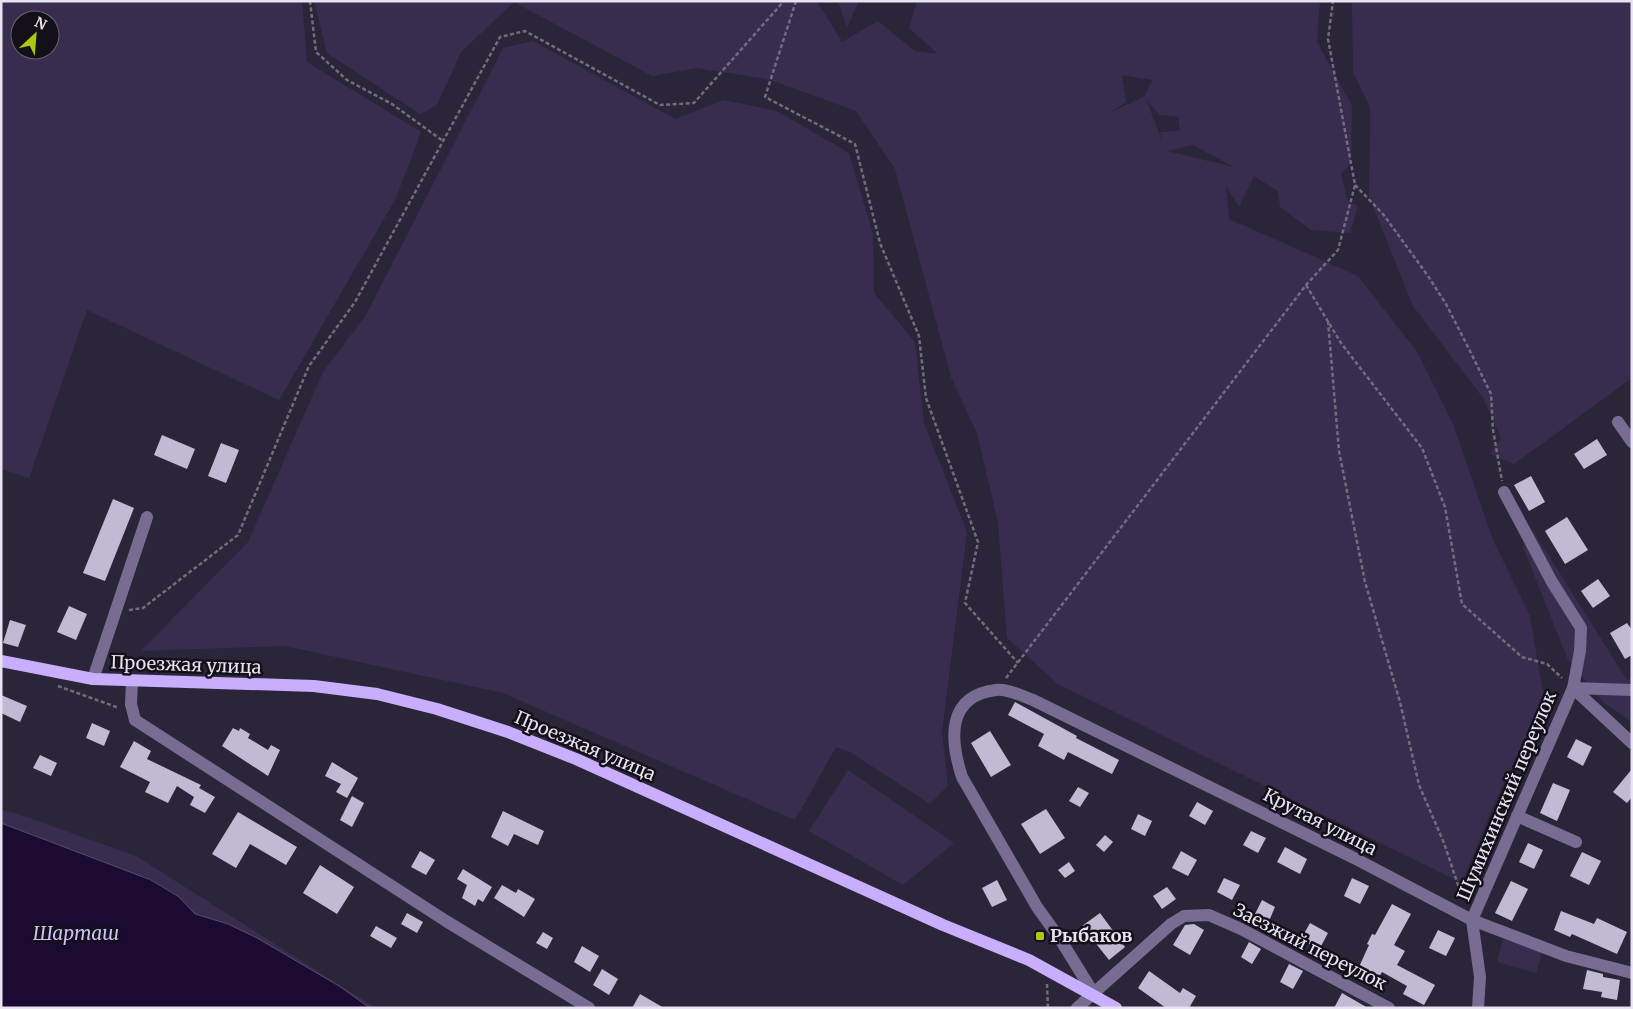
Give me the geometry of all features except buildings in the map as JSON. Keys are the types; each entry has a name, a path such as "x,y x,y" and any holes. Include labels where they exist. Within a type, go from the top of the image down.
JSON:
{"main road":[{"name":"Проезжая улица","path":"1,661 93,679 132,682 314,686 378,694 446,712 508,732 576,759 943,924 1030,960 1094,994 1116,1008"}],"street":[{"path":"1618,422 1632,442"},
{"name":"Шумихинский переулок","path":"1478,1008 1480,977 1472,920 1573,688 1580,651 1581,628 1552,582 1504,492"},
{"path":"93,679 147,517"},
{"path":"132,682 131,704 135,720 404,894 589,1008"},
{"path":"1573,688 1632,690"},
{"path":"1573,688 1632,743"},
{"path":"997,689 972,697 960,710 954,728 955,755 960,770 1036,907 1060,939 1094,994"},
{"name":"Крутая улица","path":"997,689 1033,700 1354,858 1472,920 1566,956 1632,973"},
{"path":"1517,816 1576,842"},
{"name":"Заезжий переулок","path":"1077,1008 1171,924 1184,916 1208,915 1241,928 1389,1008"}],"path":[{"path":"310,1 316,52 347,80 392,104 444,141"},
{"path":"115,612 143,608 238,535 309,366 355,302 500,37 525,31 660,105 694,104 784,1"},
{"path":"796,1 765,97 856,144 880,243 919,336 926,398 978,542 965,603 1018,663"},
{"path":"997,689 1306,285 1338,250 1355,185 1328,39 1333,1"},
{"path":"1355,185 1384,214 1428,276 1446,304 1491,394 1493,430 1504,492"},
{"path":"1306,285 1341,343 1422,448 1445,507 1462,604 1522,657 1548,664 1573,688"},
{"path":"1328,321 1339,451 1365,582 1400,702 1420,785 1444,843 1460,891 1460,914"},
{"path":"51,684 133,713"},
{"path":"1047,983 1048,1008"}],"shaded area":[{"path":"1,1 302,1 307,62 421,132 396,198 279,400 87,310 29,478 1,469"},
{"path":"314,1 817,1 842,42 878,21 915,51 938,54 909,28 917,1 1320,1 1317,42 1352,106 1351,163 1341,174 1348,201 1358,206 1350,233 1311,230 1280,207 1278,191 1254,176 1239,207 1226,186 1229,219 1358,276 1418,353 1453,424 1493,540 1530,616 1544,699 1495,802 1462,883 1058,684 1007,638 998,523 977,433 951,377 895,169 856,111 768,79 697,68 652,76 514,2 461,52 437,105 420,114 327,53","holes":["1122,75 1152,80 1145,96 1109,113 1126,102","1146,99 1159,115 1178,117 1180,131 1160,132 1162,141","1193,145 1234,167 1167,151"]},
{"path":"838,1 859,1 847,28"},
{"path":"1352,1 1632,1 1632,378 1514,464 1490,454 1501,438 1483,398 1413,306 1369,196 1370,107 1353,72"},
{"path":"533,41 675,119 724,100 777,111 849,153 873,234 874,293 915,342 924,423 967,532 942,732 948,786 930,804 850,752 836,747 795,820 503,693 285,646 141,651 248,542 323,372 366,315 503,48"},
{"path":"1532,529 1627,680 1632,679 1632,722 1604,703 1568,660 1523,547"},
{"path":"848,770 954,843 903,885 809,831"},
{"path":"1,810 18,814 136,856 376,1008 370,1008 339,986 257,938 228,924 195,914 179,897 151,880 1,823"},
{"path":"1503,939 1543,950 1536,973 1497,962"}],"water":[{"name":"Шарташ","path":"1,823 151,880 179,897 195,914 228,924 257,938 339,986 370,1008 1,1008"}],"place":[{"name":"Рыбаков","path":"1040,936"}]}
